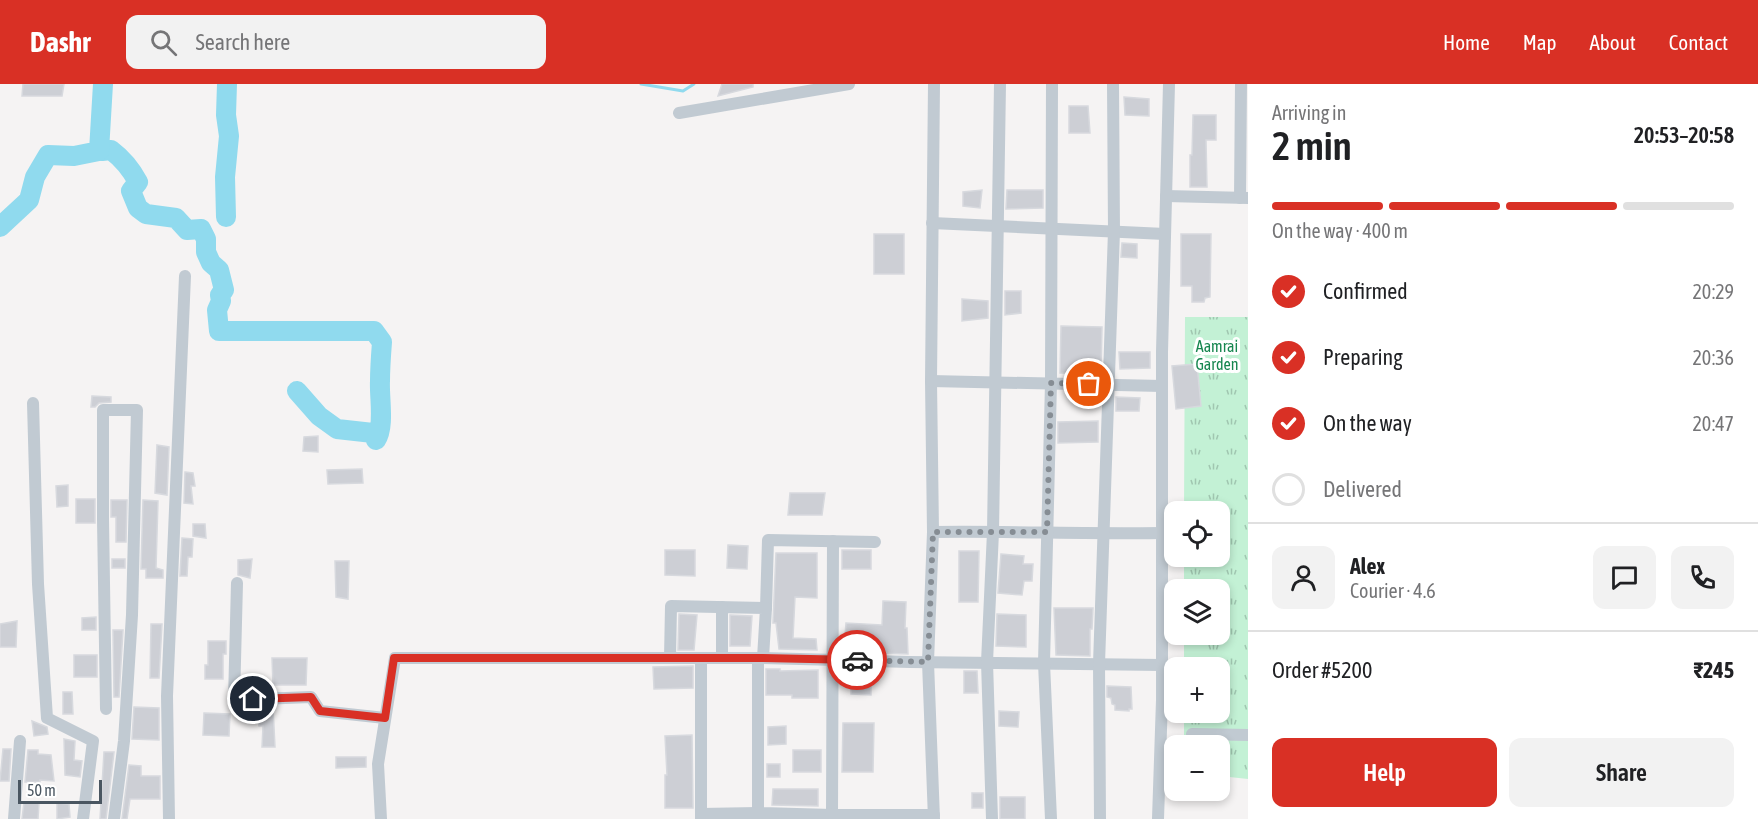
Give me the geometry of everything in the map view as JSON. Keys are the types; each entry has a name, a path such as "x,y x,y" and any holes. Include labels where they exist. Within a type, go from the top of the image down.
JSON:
{"street":[{"path":"680,113 816,87 849,84"},
{"path":"701,658 701,816 934,817 928,662 933,532 931,381 934,84"},
{"path":"992,819 987,662 993,531 1000,84"},
{"path":"1051,819 1044,663 1051,383 1052,84"},
{"path":"1100,819 1099,664 1114,231 1113,84"},
{"path":"1158,819 1162,665 1162,386 1169,84"},
{"path":"1166,196 1244,198 1241,84"},
{"path":"932,223 1165,234"},
{"path":"169,819 167,696 185,276"},
{"path":"931,381 1162,386"},
{"path":"33,403 38,584 46,718 93,741 83,819"},
{"path":"106,709 103,410 137,410 132,615 124,741 114,819"},
{"path":"933,532 1162,533"},
{"path":"758,816 760,658 768,540 875,542"},
{"path":"832,817 833,541"},
{"path":"237,583 234,700 311,697 320,711 385,718"},
{"path":"670,658 671,606 765,608"},
{"path":"722,607 722,658"},
{"path":"381,819 378,764 394,658 760,658 1162,665"},
{"path":"1192,734 1248,735"},
{"path":"14,819 20,741"}],"green space":[{"name":"Aamrai Garden","path":"1185,317 1248,317 1248,779 1230,777 1230,735 1184,735 1184,723 1230,723 1230,657 1184,657 1184,645 1230,645 1230,579 1184,579 1184,567 1230,567 1230,501 1184,501"}],"building":[{"path":"23,84 64,84 62,96 22,96"},
{"path":"722,84 753,84 753,87 718,96"},
{"path":"1124,97 1149,99 1149,116 1125,115"},
{"path":"1069,106 1088,106 1090,133 1069,133"},
{"path":"1193,115 1216,115 1216,140 1206,140 1207,187 1190,187"},
{"path":"982,190 980,208 963,206 963,192"},
{"path":"1007,190 1043,190 1043,208 1006,209"},
{"path":"874,234 904,234 904,274 874,274"},
{"path":"1181,234 1211,234 1210,297 1205,298 1204,302 1192,302 1192,286 1181,286"},
{"path":"1122,243 1137,244 1137,258 1121,257"},
{"path":"1005,291 1021,291 1021,313 1005,315"},
{"path":"962,299 988,301 988,318 962,321"},
{"path":"1061,326 1102,327 1101,374 1060,373"},
{"path":"1119,352 1150,352 1150,368 1120,369"},
{"path":"1197,364 1201,406 1176,409 1172,366"},
{"path":"92,396 111,397 111,402 99,403 91,407"},
{"path":"1116,397 1140,398 1139,411 1116,411"},
{"path":"1098,421 1098,442 1058,443 1058,422"},
{"path":"318,436 318,452 303,451 304,437"},
{"path":"157,445 169,447 167,495 155,493"},
{"path":"362,469 363,483 328,484 327,470"},
{"path":"185,472 193,473 195,486 191,486 193,504 184,503"},
{"path":"68,485 68,506 57,507 56,486"},
{"path":"790,493 825,493 822,515 788,515"},
{"path":"76,499 95,499 95,523 76,523"},
{"path":"111,500 127,500 126,542 116,542 116,517 111,517"},
{"path":"143,500 158,501 156,568 163,570 163,578 146,578 146,569 141,569"},
{"path":"193,524 205,524 206,538 193,536"},
{"path":"182,538 193,539 192,557 188,557 187,576 180,576"},
{"path":"728,545 748,546 747,569 727,568"},
{"path":"665,550 695,550 695,576 665,575"},
{"path":"842,550 871,550 871,569 842,569"},
{"path":"959,551 979,551 978,602 959,602"},
{"path":"776,553 817,553 817,598 795,597 793,638 816,639 817,650 779,649 776,623 773,623"},
{"path":"1001,554 1024,556 1023,564 1033,564 1032,581 1024,581 1022,595 998,593"},
{"path":"112,559 125,559 125,568 112,568"},
{"path":"252,559 250,578 238,575 238,560"},
{"path":"335,561 349,561 348,599 336,597"},
{"path":"883,601 906,602 905,628 907,628 908,654 877,653 844,648 846,623 882,625"},
{"path":"1054,608 1093,608 1090,656 1056,655"},
{"path":"679,614 697,615 694,650 678,650"},
{"path":"997,614 1026,615 1026,647 996,646"},
{"path":"730,615 752,616 750,646 730,646"},
{"path":"96,617 96,630 82,630 82,618"},
{"path":"17,621 16,647 0,647 0,624"},
{"path":"151,624 162,624 159,678 150,678"},
{"path":"113,630 123,630 119,697 114,697"},
{"path":"208,641 226,641 226,654 223,654 223,679 205,679 205,665 208,665"},
{"path":"74,655 97,655 97,677 74,677"},
{"path":"272,658 307,658 306,685 273,685"},
{"path":"693,666 693,688 654,689 653,667"},
{"path":"766,669 818,670 818,698 766,695"},
{"path":"851,671 871,671 871,695 851,694"},
{"path":"964,671 977,671 978,693 964,693"},
{"path":"1107,686 1131,687 1132,709 1129,711 1115,710 1111,698 1107,697"},
{"path":"63,692 72,692 73,714 63,714"},
{"path":"134,707 159,708 159,740 132,739"},
{"path":"258,707 273,707 275,747 262,747 263,726 259,726"},
{"path":"999,711 1019,712 1018,727 999,726"},
{"path":"204,713 230,714 229,736 203,735"},
{"path":"32,721 47,727 48,734 34,736"},
{"path":"843,723 874,723 873,772 842,772"},
{"path":"786,726 786,744 768,745 768,727"},
{"path":"692,735 693,808 665,808 665,775 667,775 665,736"},
{"path":"64,739 75,741 74,760 82,761 80,777 65,775"},
{"path":"3,749 11,749 9,781 0,781"},
{"path":"28,750 38,750 38,754 51,755 54,781 25,782"},
{"path":"793,750 821,750 821,772 793,772"},
{"path":"104,752 114,752 106,819 100,819"},
{"path":"336,757 366,757 366,767 336,768"},
{"path":"767,764 780,764 780,777 767,777"},
{"path":"129,765 141,766 141,776 160,776 160,799 130,799 127,819 122,819"},
{"path":"773,789 818,789 818,806 772,805"},
{"path":"972,793 983,793 983,808 972,808"},
{"path":"1000,797 1025,797 1025,819 1000,819"},
{"path":"24,802 39,803 38,819 22,819"},
{"path":"57,803 69,804 70,817 57,819"}],"waterway":[{"path":"0,227 29,200 35,177 48,155 74,156 99,151 103,84"},
{"path":"226,217 225,177 229,136 226,115 227,84"},
{"path":"641,84 683,91 694,84"},
{"path":"102,151 111,150 133,173 138,182 131,191 138,208 146,214 176,218 187,230 201,229 206,239 206,252 211,263 219,270 224,290 220,295 221,301 217,310 219,331 374,331 382,342 381,420 376,440 373,433 337,429 319,416 297,391"}],"way so far":[{"path":"857,660 928,662 933,532 1047,532 1051,383 1089,384"}],"route":[{"path":"253,699 311,697 320,711 385,718 394,658 857,660"}]}
